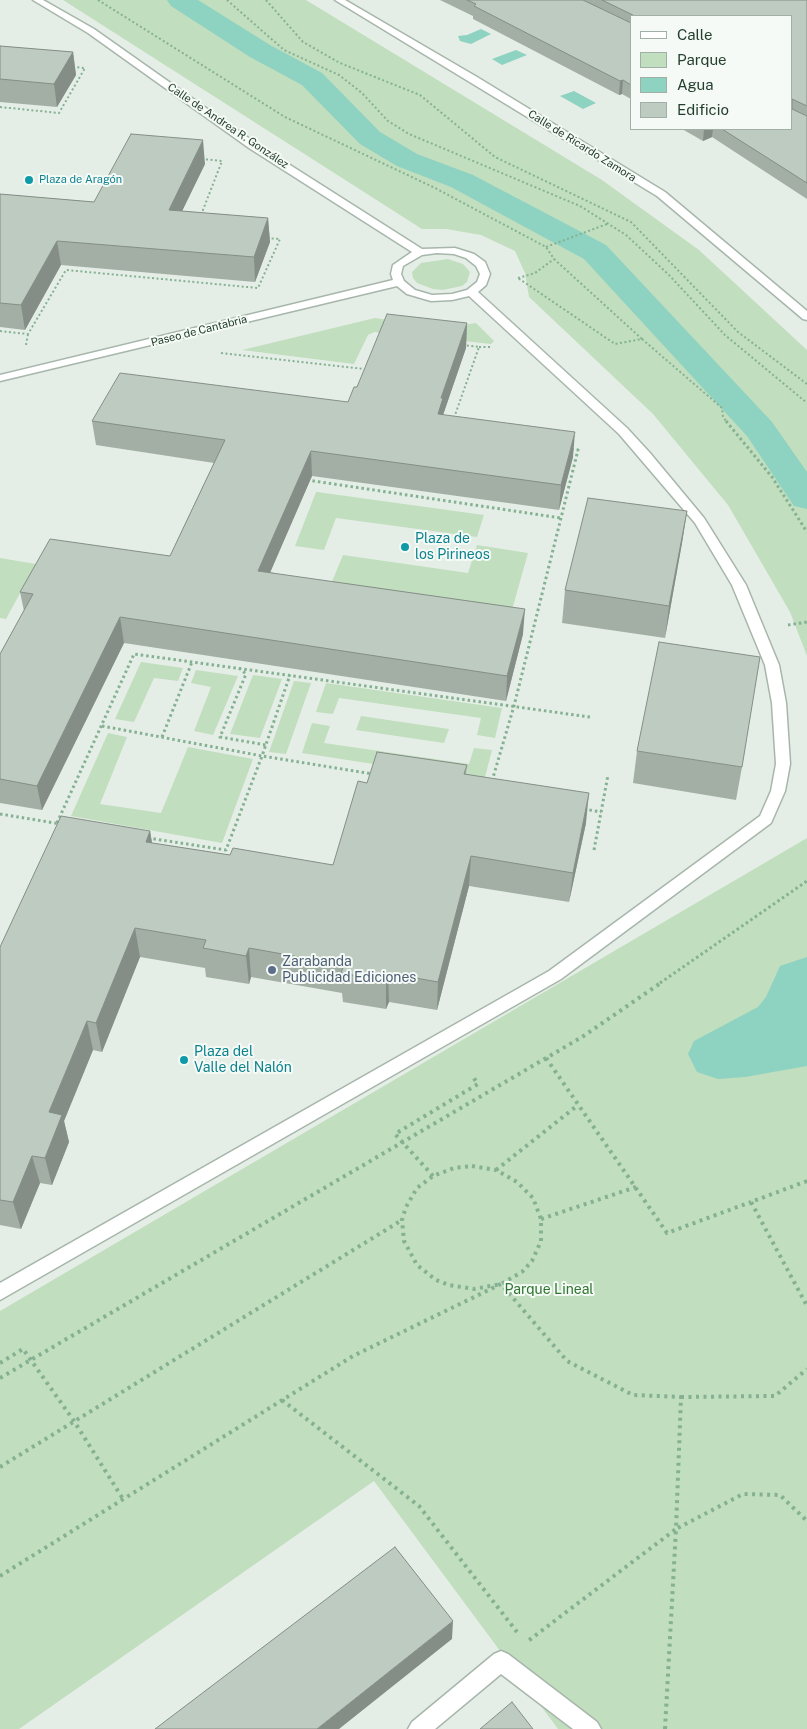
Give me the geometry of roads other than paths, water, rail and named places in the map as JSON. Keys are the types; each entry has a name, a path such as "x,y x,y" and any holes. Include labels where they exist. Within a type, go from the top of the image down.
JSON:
{"street":[{"name":"Calle de Andrea R. González","path":"36,0 91,31 253,146 420,252"},
{"name":"Calle de Ricardo Zamora","path":"339,0 483,84 662,194 807,317"},
{"path":"437,250 455,251 470,256 481,264 485,274 482,283 471,292 452,297 431,298 411,292 399,282 396,274 398,265 420,252 437,250"},
{"name":"Paseo de Cantabria","path":"0,378 399,282"},
{"path":"0,1292 555,975 766,818 778,791 783,764 779,703 772,666 738,585 700,520 646,456 623,431 471,292"},
{"path":"419,1729 501,1661 590,1729"}],"water":[{"path":"481,29 491,34 471,44 460,41 458,36 467,35"},
{"path":"516,50 527,55 502,65 492,59"},
{"path":"574,91 596,103 583,109 560,96"},
{"path":"807,957 807,1066 745,1077 718,1079 697,1072 688,1054 694,1041 758,1007 766,997 780,966"}],"waterway":[{"path":"180,0 260,51 312,79 370,138 407,160 462,181 595,252 760,429 807,498"}],"place":[{"name":"Plaza de Aragón","path":"29,180"},
{"name":"Plaza de los Pirineos","path":"405,547"},
{"name":"Zarabanda Publicidad Ediciones","path":"272,970"},
{"name":"Plaza del Valle del Nalón","path":"184,1060"}],"park label":[{"name":"Parque Lineal","path":"549,1290"}]}
